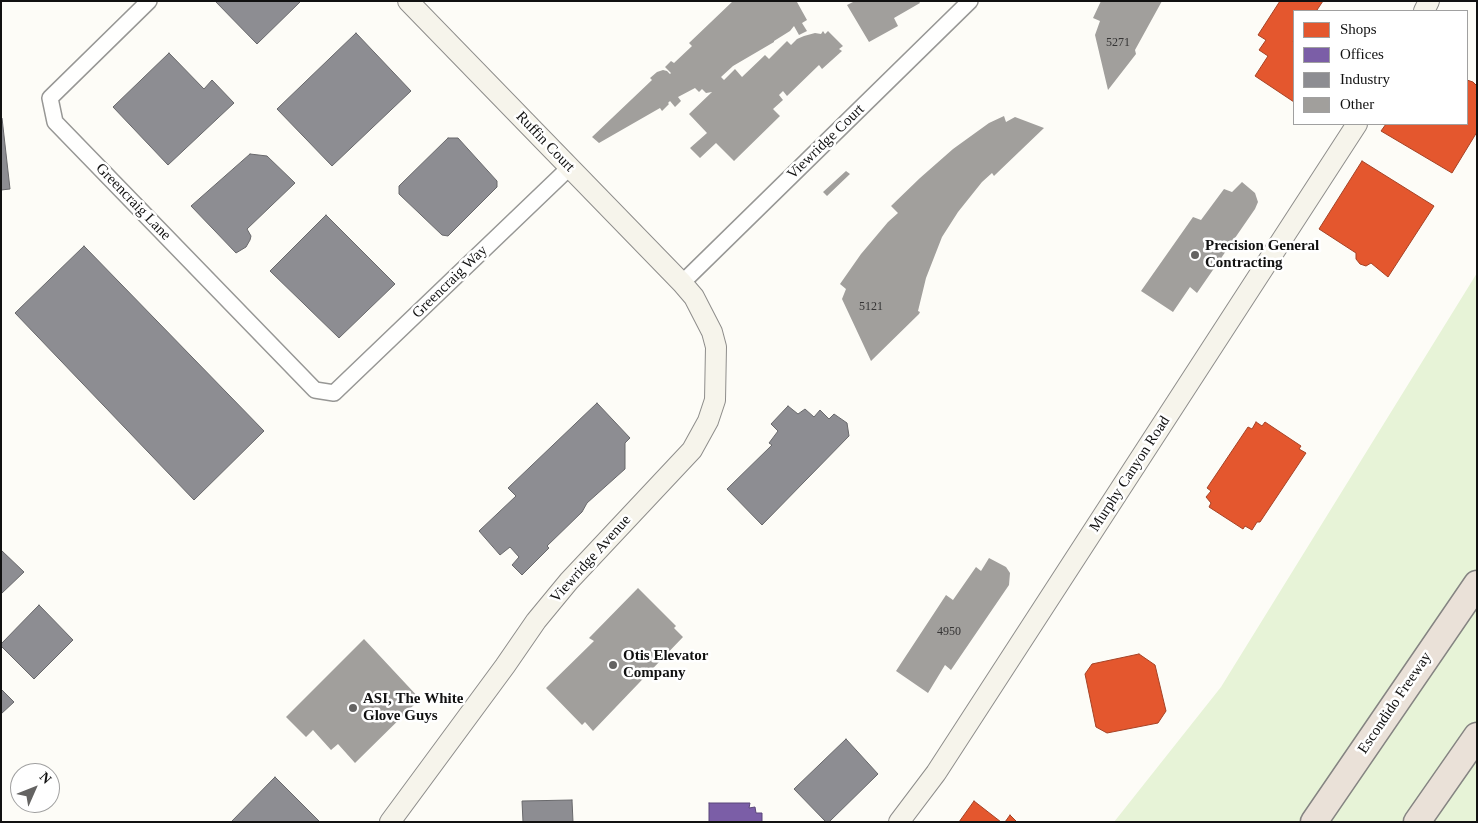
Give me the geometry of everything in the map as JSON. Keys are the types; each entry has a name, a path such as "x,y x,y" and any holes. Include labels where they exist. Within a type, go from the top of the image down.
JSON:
{"highway":[{"name":"Escondido Freeway","path":"1314,822 1476,584"},
{"path":"1424,812 1477,736"},
{"path":"1424,812 1477,746"}],"street":[{"name":"Greencraig Lane","path":"149,1 50,98 55,122 315,390 328,392"},
{"name":"Ruffin Court","path":"408,1 682,282"},
{"name":"Viewridge Court","path":"682,282 970,1"},
{"name":"Murphy Canyon Road","path":"900,822 936,774 1356,125"},
{"name":"Greencraig Way","path":"328,392 334,392 570,167"},
{"name":"Viewridge Avenue","path":"390,822 536,621 568,581 692,450 708,422 715,400 716,347 712,332 694,297 682,282"}],"green space":[{"path":"1477,273 1477,822 1114,822 1221,687"}],"building: Shops":[{"path":"1280,1 1323,1 1317,10 1293,10 1293,101 1255,76 1268,56 1259,50 1266,40 1258,35"},
{"path":"1468,80 1477,86 1477,132 1452,173 1381,131 1385,125 1468,125"},
{"path":"1362,161 1434,206 1388,277 1371,263 1366,266 1360,264 1356,259 1356,253 1319,229"},
{"path":"1256,422 1262,426 1265,422 1301,446 1299,449 1306,453 1260,522 1257,522 1252,530 1245,526 1243,529 1209,507 1211,503 1206,497 1211,491 1207,488 1248,427 1252,429"},
{"path":"1139,654 1155,665 1166,711 1158,723 1107,733 1096,727 1085,674 1092,664"},
{"path":"974,801 1001,822 959,822"},
{"path":"1010,815 1017,822 1005,822"}],"building: Offices":[{"path":"709,803 750,803 749,808 755,807 756,813 762,813 762,822 709,822"}],"building: Industry":[{"path":"215,1 301,1 257,44"},
{"path":"356,33 411,91 332,166 277,109"},
{"path":"169,53 204,89 212,80 234,103 168,165 113,107"},
{"path":"1,118 10,189 1,190"},
{"path":"448,138 458,138 497,181 497,187 448,236 442,235 399,194 399,186"},
{"path":"250,154 267,156 295,183 247,229 251,236 250,240 246,247 236,253 191,206"},
{"path":"326,215 395,284 339,338 270,271"},
{"path":"84,246 264,431 194,500 15,313"},
{"path":"597,403 630,438 625,443 625,469 587,503 582,512 547,546 549,548 522,575 512,565 519,557 510,547 500,555 479,531 516,496 508,488"},
{"path":"788,406 798,414 805,409 814,417 820,410 829,419 834,414 847,423 849,436 762,525 727,489 772,445 769,443 778,431 771,424"},
{"path":"1,550 24,572 1,594"},
{"path":"39,605 73,640 34,679 1,644"},
{"path":"1,689 14,702 1,714"},
{"path":"846,739 878,774 829,822 826,822 794,789"},
{"path":"275,777 320,822 231,822"},
{"path":"572,800 573,822 523,822 522,801"}],"building: Other":[{"path":"733,1 798,1 807,20 802,23 807,31 799,35 794,26 774,42 733,66 721,77 724,80 735,69 742,77 765,55 769,59 787,41 791,45 797,39 815,33 821,34 823,31 825,34 828,31 843,46 839,49 842,51 822,69 819,65 787,96 783,91 779,95 783,100 773,109 780,116 734,161 716,143 700,158 690,148 707,133 689,114 712,92 706,93 702,89 699,92 695,88 678,97 681,101 675,107 670,101 662,111 660,108 599,143 592,137 652,80 650,78 657,72 663,70 670,74 665,67 671,61 674,63 692,46 689,43"},
{"path":"855,1 919,1 920,3 894,18 898,26 869,42 847,5"},
{"path":"1101,1 1162,1 1135,50 1136,54 1108,90 1095,35 1100,21 1093,18"},
{"path":"1004,116 1006,122 1015,117 1044,128 994,176 992,173 982,182 958,212 942,237 926,278 918,311 920,312 919,314 871,361 842,299 846,289 840,284 861,254 898,213 891,206 953,149 989,123"},
{"path":"846,171 850,174 827,196 823,192"},
{"name":"Precision General Contracting","path":"1242,182 1255,193 1258,202 1197,293 1190,287 1173,312 1141,291 1193,217 1201,220 1224,189 1232,192"},
{"path":"989,558 1006,567 1010,573 1009,585 951,670 945,665 928,693 896,671 946,595 953,600 976,567 981,571"},
{"name":"Otis Elevator Company","path":"638,588 676,626 674,628 683,637 593,731 585,722 582,725 546,688 594,641 589,638"},
{"name":"ASI, The White Glove Guys","path":"364,639 420,699 355,763 338,744 331,750 313,730 306,737 286,717"}],"place":[{"name":"Precision General Contracting","path":"1195,255"},
{"name":"Otis Elevator Company","path":"613,665"},
{"name":"ASI, The White Glove Guys","path":"353,708"}]}
